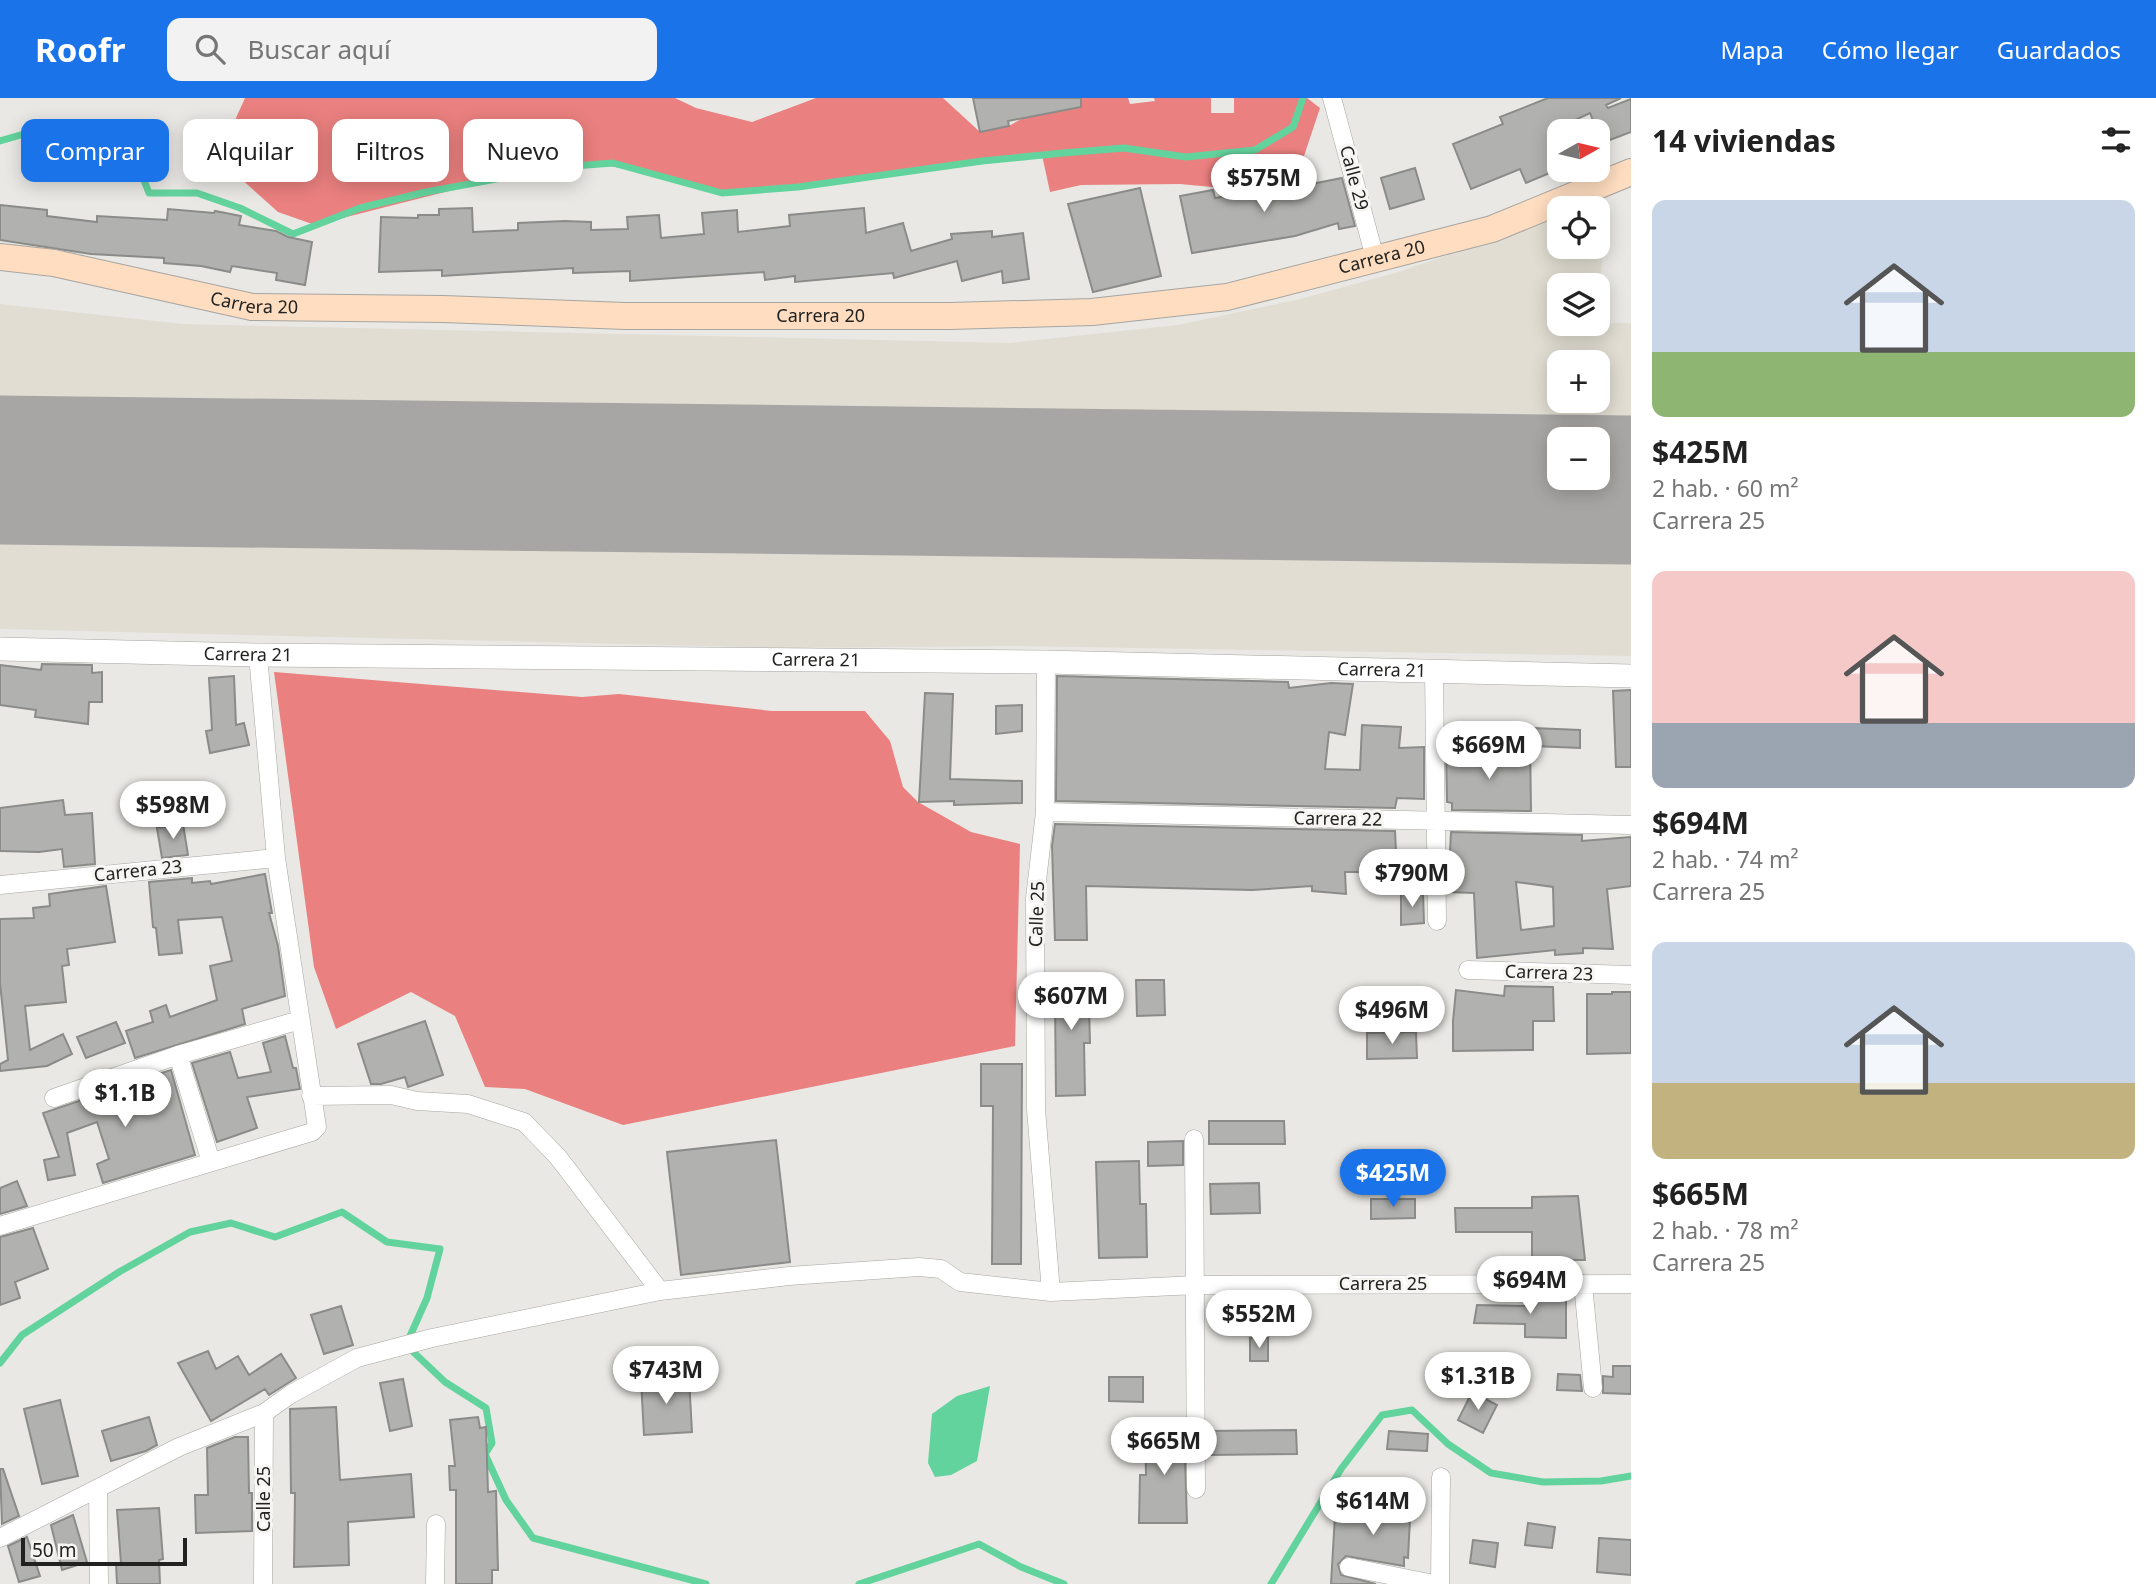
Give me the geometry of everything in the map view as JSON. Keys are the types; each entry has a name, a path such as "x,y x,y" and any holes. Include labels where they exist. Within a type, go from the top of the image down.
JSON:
{"main road":[{"name":"Carrera 20","path":"0,257 54,263 252,307 443,309 625,316 950,316 1092,312 1227,297 1492,229 1629,173"}],"street":[{"name":"Calle 29","path":"1332,98 1375,258"},
{"name":"Carrera 21","path":"0,649 258,656 1046,662 1631,676"},
{"path":"0,1226 312,1132 317,1127 276,858 258,656"},
{"name":"Calle 25","path":"1046,662 1045,812 1035,898 1036,1096 1051,1292"},
{"path":"1434,670 1437,921"},
{"name":"Carrera 22","path":"1045,812 1631,825"},
{"name":"Carrera 23","path":"0,885 276,858"},
{"name":"Carrera 23","path":"1468,970 1631,975"},
{"path":"54,1098 178,1055 300,1020"},
{"path":"178,1055 211,1162"},
{"path":"311,1096 391,1096 417,1101 468,1104 524,1122 558,1157 660,1291"},
{"path":"1194,1139 1196,1489"},
{"name":"Carrera 25","path":"0,1538 179,1447 264,1413 290,1394 357,1357 432,1338 660,1291 789,1276 919,1268 941,1269 960,1282 1051,1292 1196,1285 1631,1284"},
{"path":"1583,1284 1593,1388"},
{"name":"Calle 25","path":"263,1584 264,1413"},
{"path":"1440,1584 1441,1477"},
{"path":"98,1488 99,1584"},
{"path":"435,1584 436,1524"},
{"path":"1349,1567 1434,1584"}],"shaded area":[{"path":"245,98 675,98 696,108 752,122 816,98 943,98 980,132 1009,126 1075,98 1128,98 1130,104 1155,101 1154,98 1211,98 1211,113 1234,113 1234,98 1307,98 1320,108 1303,159 1255,191 1180,184 1081,185 1050,192 1042,155 722,193 660,176 600,164 583,166 583,119 463,119 463,182 484,182 315,225 278,212 245,182 318,182 318,119 236,119"},
{"path":"1547,221 1547,259 1602,259 1601,273 1547,273 1547,336 1610,336 1610,323 1631,323 1631,656 1013,646 784,648 0,629 0,304 183,324 1010,343 1178,325 1300,299 1395,273"},
{"path":"274,672 582,697 619,694 772,711 865,711 890,741 903,787 918,802 971,832 1020,844 1015,1046 623,1125 525,1089 485,1087 455,1016 411,992 336,1029 314,967"},
{"path":"990,1386 977,1461 951,1475 935,1477 928,1463 932,1414 957,1396"}],"building":[{"path":"973,98 1081,98 1081,107 1008,121 1009,126 980,132"},
{"path":"1548,98 1621,98 1606,105 1608,108 1631,99 1631,132 1610,140 1610,119 1592,119 1590,113 1577,119 1547,119 1547,174 1526,183 1520,169 1471,189 1453,144 1503,124 1500,117"},
{"path":"1415,168 1424,199 1390,209 1381,178"},
{"path":"1342,178 1355,226 1339,229 1338,223 1295,236 1192,253 1180,196 1213,190 1215,198 1285,185 1286,189"},
{"path":"1140,188 1161,276 1093,292 1068,204"},
{"path":"0,205 47,210 47,216 97,222 97,216 167,220 168,209 215,211 241,216 239,225 276,231 288,237 312,242 305,285 276,280 277,273 232,266 230,272 164,263 164,258 91,254 0,240"},
{"path":"472,208 473,232 518,230 518,223 565,221 591,222 591,230 628,229 627,217 659,215 661,238 704,234 702,213 737,210 738,232 790,226 789,215 864,208 866,233 903,223 911,251 952,239 951,234 992,231 992,237 1023,233 1029,279 1003,283 1002,271 962,281 957,261 894,278 893,273 795,282 795,276 765,280 764,272 630,281 630,271 573,273 573,268 442,276 442,270 379,272 381,217 418,218 418,215 439,215 439,209"},
{"path":"42,664 92,665 92,673 102,672 102,702 89,702 88,724 35,717 36,710 0,705 0,665 41,670"},
{"path":"234,676 236,725 244,723 249,745 210,753 206,731 212,730 209,678"},
{"path":"1057,676 1288,682 1289,688 1331,683 1353,684 1345,735 1329,732 1325,769 1360,770 1362,725 1401,727 1399,748 1424,747 1424,799 1397,798 1395,808 1056,801"},
{"path":"1631,690 1631,767 1616,767 1613,691"},
{"path":"925,693 953,694 950,779 1022,781 1022,803 954,805 954,801 919,802"},
{"path":"1022,705 1022,731 996,734 996,706"},
{"path":"1533,728 1580,730 1580,748 1533,746"},
{"path":"1450,743 1469,744 1468,765 1507,763 1506,743 1530,743 1531,811 1452,810 1452,803 1447,802 1446,747 1450,747"},
{"path":"63,800 65,815 92,813 95,864 64,867 62,849 39,852 0,851 0,808"},
{"path":"183,824 188,855 162,858 157,828"},
{"path":"1055,824 1395,831 1397,872 1345,872 1346,894 1312,891 1312,886 1252,890 1086,886 1087,940 1055,940 1052,846"},
{"path":"1451,832 1582,835 1582,841 1631,837 1631,886 1607,889 1613,949 1583,948 1583,953 1555,955 1555,950 1477,958 1474,893 1448,892","holes":["1516,882 1553,887 1554,926 1521,930"]},
{"path":"265,874 272,913 269,913 278,946 285,996 242,1009 245,1024 135,1058 126,1031 153,1022 150,1011 166,1005 170,1017 217,1000 210,966 232,961 222,917 178,920 182,953 159,955 156,928 153,927 149,882 192,878 192,883 210,881 211,884"},
{"path":"106,886 115,942 67,949 69,965 62,966 66,1002 25,1006 30,1050 63,1034 72,1054 47,1066 0,1071 0,1064 8,1060 0,983 0,919 34,918 33,908 50,906 49,894"},
{"path":"1423,892 1424,923 1401,925 1401,894"},
{"path":"1088,974 1090,1043 1084,1043 1085,1095 1056,1096 1055,1000 1051,1000 1051,975"},
{"path":"1136,980 1164,980 1165,1015 1137,1016"},
{"path":"1505,986 1553,987 1554,1021 1533,1021 1533,1050 1453,1051 1456,990 1504,996"},
{"path":"1631,992 1631,1053 1587,1054 1587,994"},
{"path":"425,1021 443,1075 408,1087 405,1077 371,1084 358,1044"},
{"path":"116,1022 125,1043 86,1058 77,1037"},
{"path":"1416,1032 1417,1058 1367,1059 1367,1033"},
{"path":"285,1036 300,1089 247,1097 257,1128 217,1142 192,1063 230,1052 238,1078 271,1072 263,1043"},
{"path":"981,1064 1022,1064 1021,1264 992,1264 993,1106 981,1106"},
{"path":"171,1070 195,1155 103,1183 97,1164 109,1159 97,1122 67,1133 75,1175 48,1180 44,1160 59,1157 43,1113 85,1099 86,1103 141,1084 139,1080"},
{"path":"1209,1121 1284,1121 1285,1144 1209,1144"},
{"path":"776,1140 790,1262 681,1275 667,1152"},
{"path":"1183,1141 1183,1165 1148,1166 1148,1142"},
{"path":"1139,1161 1140,1204 1146,1204 1147,1257 1099,1258 1096,1162"},
{"path":"17,1181 27,1206 0,1214 0,1188"},
{"path":"1259,1183 1260,1213 1211,1214 1210,1184"},
{"path":"1578,1196 1585,1260 1566,1260 1566,1273 1532,1273 1532,1232 1456,1232 1455,1208 1532,1208 1532,1197"},
{"path":"1371,1199 1415,1199 1415,1218 1371,1219"},
{"path":"33,1228 48,1269 15,1282 20,1298 0,1305 0,1237"},
{"path":"1526,1296 1566,1296 1566,1338 1525,1337 1525,1324 1474,1323 1477,1305 1525,1306"},
{"path":"341,1306 353,1345 324,1354 311,1315"},
{"path":"1250,1338 1268,1338 1268,1361 1250,1361"},
{"path":"208,1351 216,1369 238,1356 249,1375 281,1354 296,1378 269,1395 265,1389 211,1421 178,1363"},
{"path":"1613,1366 1631,1366 1631,1394 1603,1393 1603,1376 1613,1377"},
{"path":"1558,1374 1580,1375 1582,1391 1557,1390"},
{"path":"1109,1377 1143,1377 1143,1402 1109,1401"},
{"path":"689,1378 692,1432 644,1435 641,1380"},
{"path":"403,1379 412,1426 390,1431 380,1383"},
{"path":"1472,1392 1497,1405 1483,1433 1458,1420"},
{"path":"60,1400 78,1476 42,1484 24,1409"},
{"path":"336,1407 340,1480 411,1474 414,1517 348,1522 349,1565 294,1567 295,1493 291,1493 290,1409"},
{"path":"149,1417 157,1445 111,1461 102,1431"},
{"path":"478,1417 480,1428 486,1427 488,1492 496,1491 498,1570 492,1570 492,1584 456,1584 456,1490 450,1490 449,1466 455,1466 450,1420"},
{"path":"1145,1425 1184,1426 1187,1523 1139,1523 1140,1475 1146,1475"},
{"path":"1296,1430 1297,1454 1207,1455 1207,1431"},
{"path":"1389,1431 1428,1434 1427,1451 1387,1449"},
{"path":"235,1437 248,1437 252,1531 196,1533 195,1495 208,1495 207,1448"},
{"path":"0,1469 3,1469 19,1516 2,1524"},
{"path":"1379,1497 1411,1499 1408,1558 1404,1557 1404,1566 1346,1556 1338,1564 1341,1575 1376,1584 1331,1584 1335,1515 1378,1518"},
{"path":"159,1508 163,1559 159,1560 160,1584 117,1584 116,1563 121,1563 117,1510"},
{"path":"73,1515 87,1562 62,1570 51,1525"},
{"path":"1528,1523 1555,1527 1552,1548 1525,1545"},
{"path":"27,1537 40,1576 19,1582 8,1546"},
{"path":"1599,1538 1631,1540 1631,1575 1597,1572"},
{"path":"1473,1540 1498,1543 1495,1567 1470,1563"}],"waterway":[{"path":"0,141 38,130 89,131 135,157 149,193 197,193 240,208 293,234 360,208 426,192 561,167 613,163 722,193 798,187 982,161 1124,148 1186,157 1255,150 1293,127 1303,98"},
{"path":"0,1363 22,1335 119,1272 190,1232 231,1223 275,1237 342,1212 387,1242 440,1249 427,1298 406,1345 445,1382 486,1408 492,1443 485,1454 506,1500 533,1538 706,1584"},
{"path":"1271,1584 1341,1469 1382,1415 1412,1410 1448,1444 1491,1473 1543,1482 1601,1481 1631,1476"},
{"path":"859,1584 979,1544 1021,1567 1064,1584"}],"runway":[{"path":"0,470 1631,490"}]}
